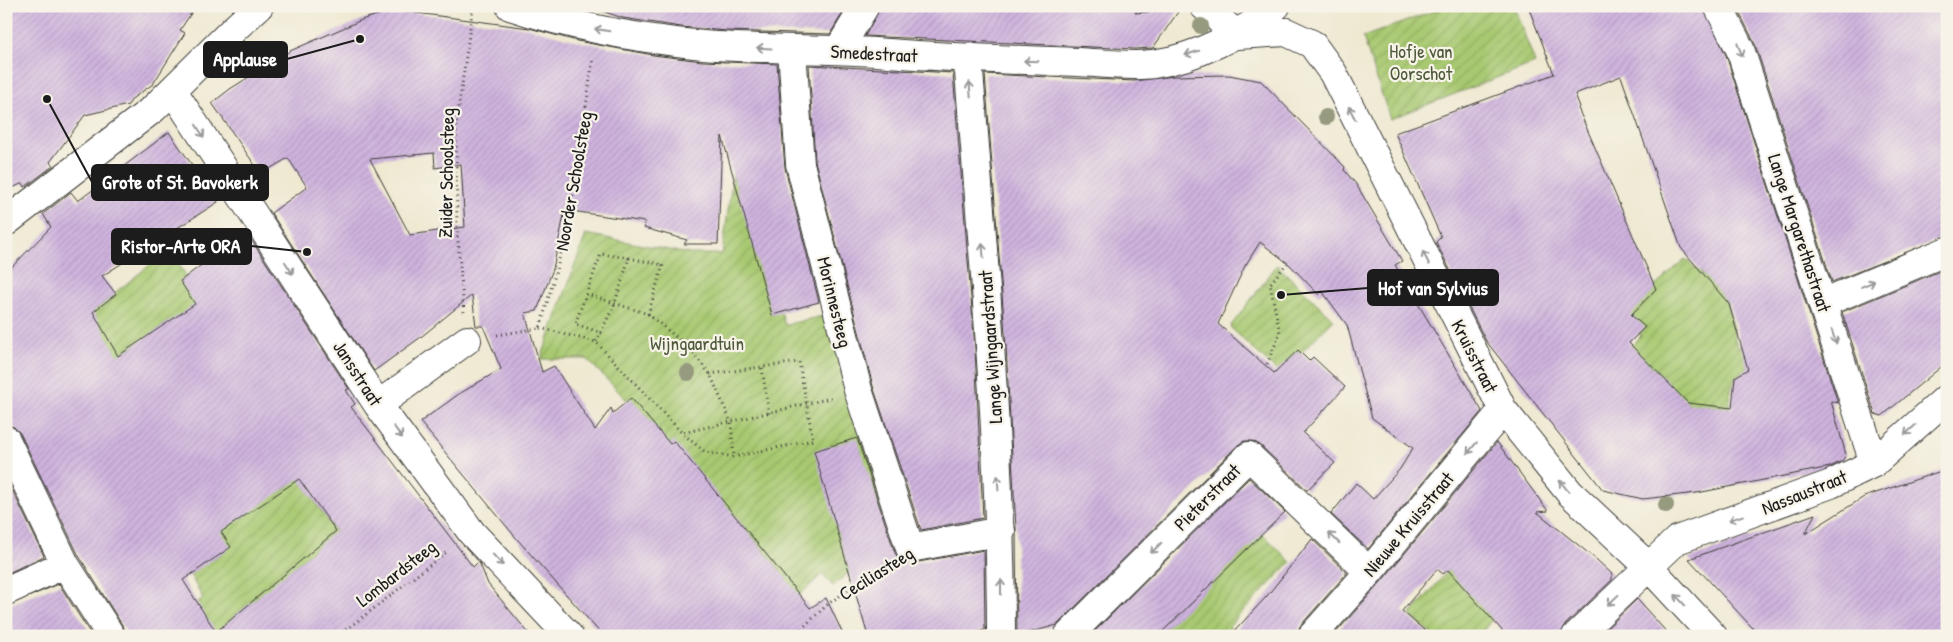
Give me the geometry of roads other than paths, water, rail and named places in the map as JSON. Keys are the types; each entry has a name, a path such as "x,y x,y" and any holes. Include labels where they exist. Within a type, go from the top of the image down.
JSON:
{"street":[{"name":"Smedestraat","path":"510,6 544,18 598,29 702,45 792,50 839,49 968,59 1152,64 1196,52 1237,35"},
{"path":"839,49 865,6"},
{"path":"1204,6 1237,35 1276,6"},
{"name":"Lange Margarethastraat","path":"1718,6 1740,49 1874,462"},
{"path":"6,222 173,91 254,8"},
{"name":"Kruisstraat","path":"1237,35 1286,32 1312,44 1333,73 1503,410 1570,493 1649,567 1714,636"},
{"name":"Morinnesteeg","path":"792,50 800,164 858,390 910,548"},
{"name":"Lange Wijngaardstraat","path":"968,59 991,348 1001,531 1001,636"},
{"name":"Jansstraat","path":"173,91 378,404 472,532 569,636"},
{"path":"1823,303 1947,251"},
{"path":"378,404 467,340"},
{"name":"Nassaustraat","path":"1576,636 1678,540 1831,484 1874,462 1947,398"},
{"name":"Nieuwe Kruisstraat","path":"1312,636 1369,572 1503,410"},
{"path":"6,440 65,564 111,636"},
{"name":"Pieterstraat","path":"1068,636 1249,456 1369,572"},
{"name":"Ceciliasteeg","path":"910,548 1001,531"},
{"path":"6,591 65,564"}],"place":[{"name":"Applause","path":"360,39"},
{"name":"Grote of St. Bavokerk","path":"47,99"},
{"name":"Ristor-Arte ORA","path":"307,252"},
{"name":"Hof van Sylvius","path":"1281,295"}],"park label":[{"name":"Hofje van Oorschot","path":"1421,62"},
{"name":"Wijngaardtuin","path":"697,343"}]}
